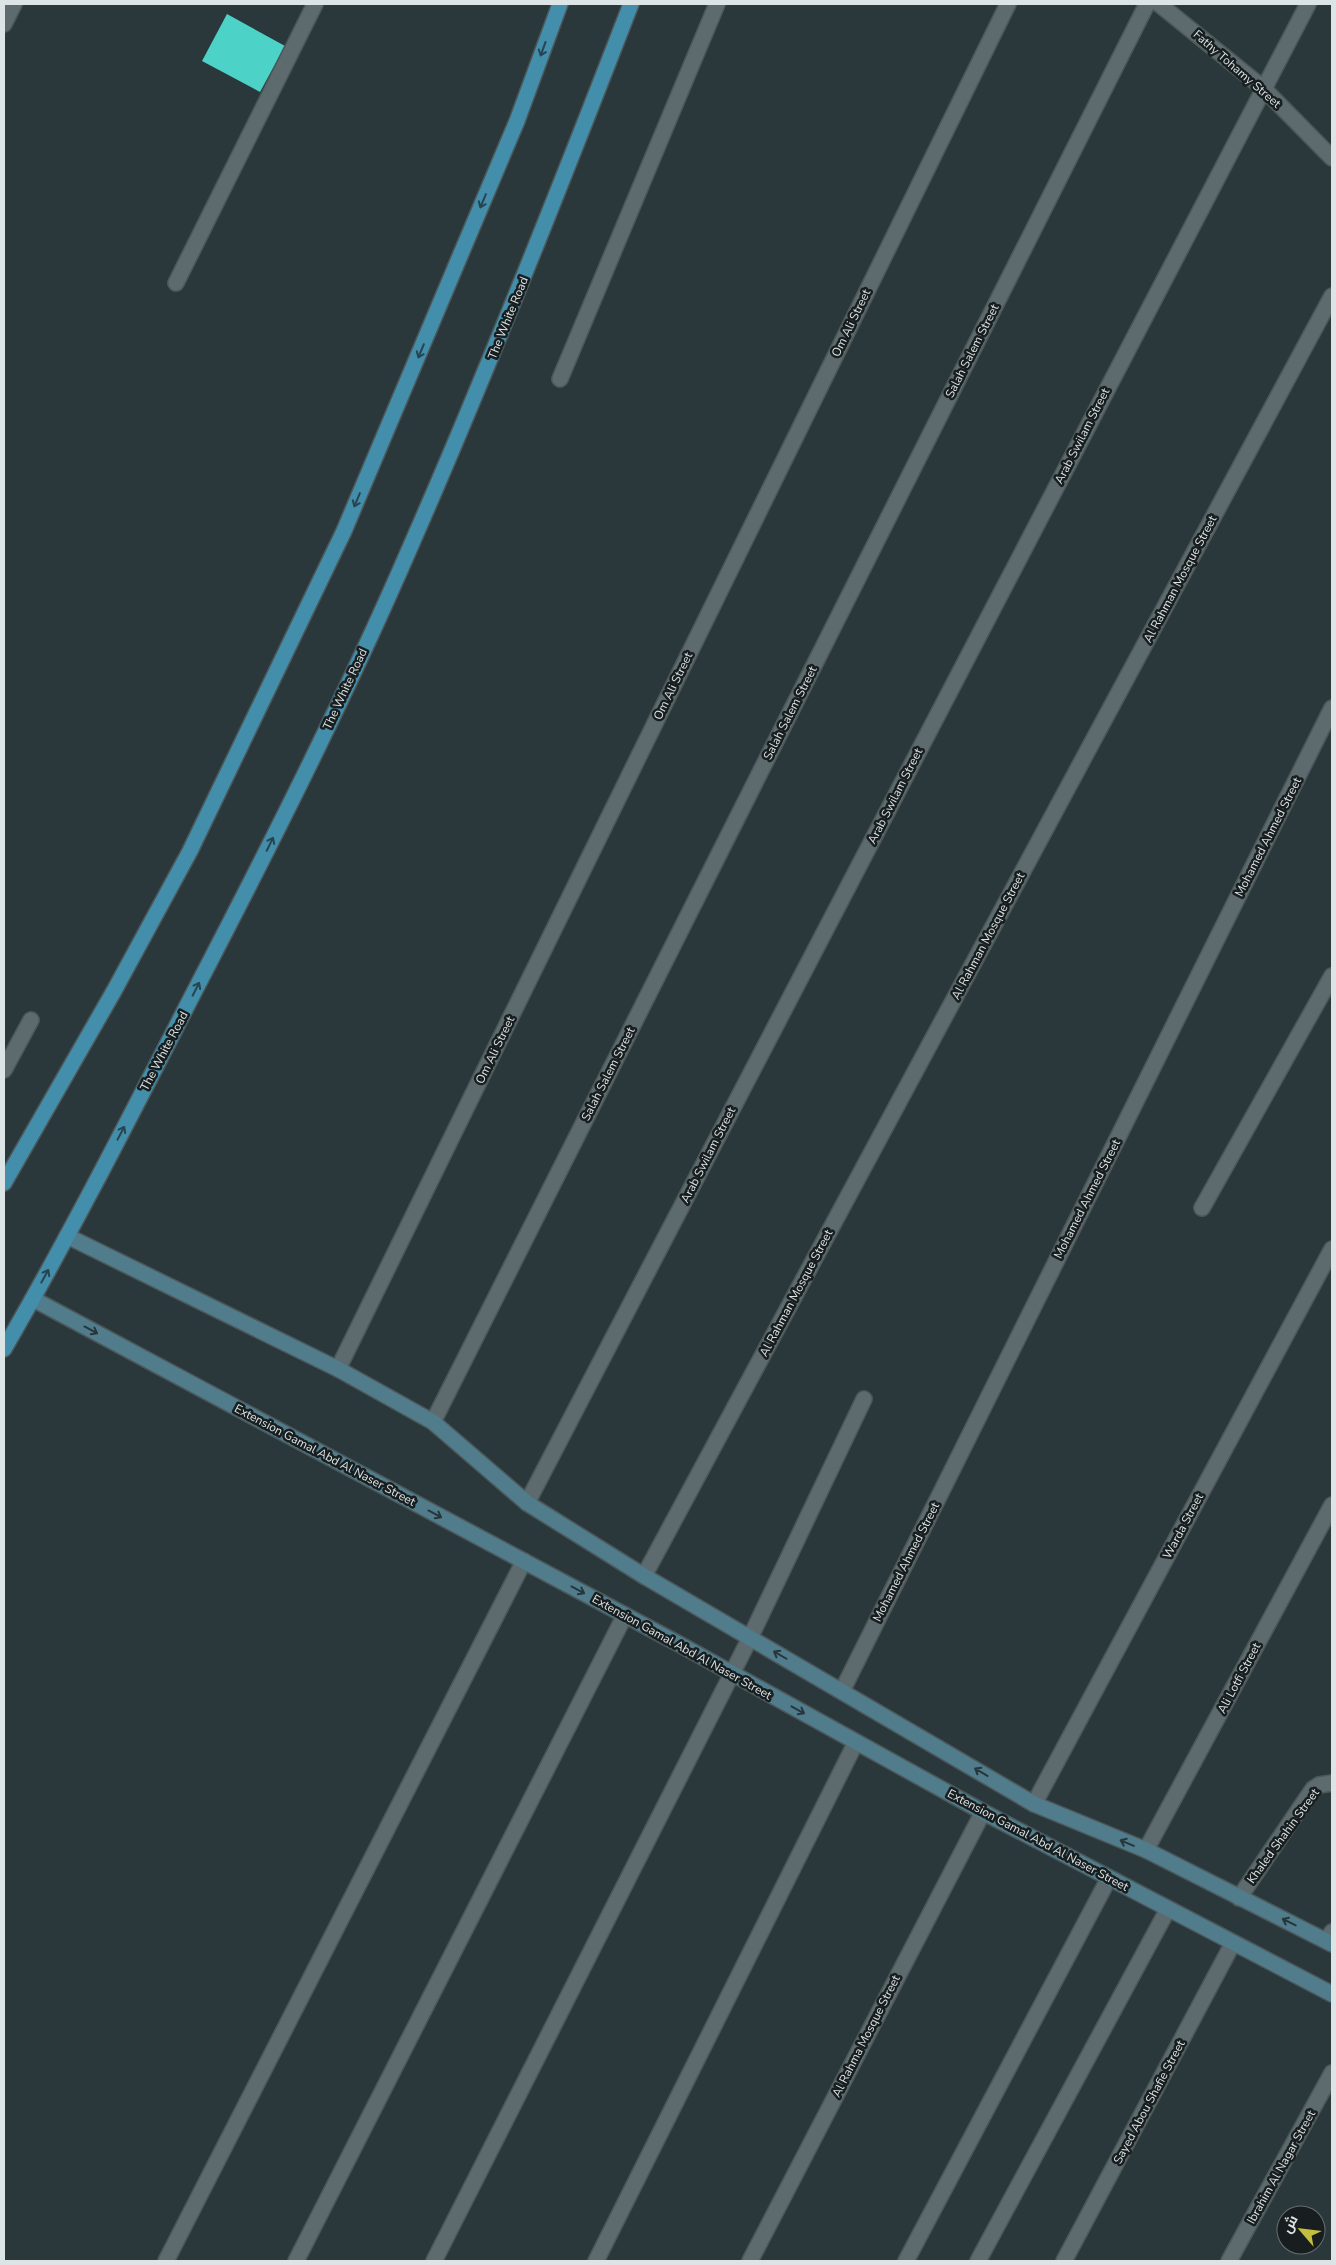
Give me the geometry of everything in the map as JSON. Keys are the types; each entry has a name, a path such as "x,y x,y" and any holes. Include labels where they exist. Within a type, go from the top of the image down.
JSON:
{"main road":[{"path":"4,1182 114,991 190,851 344,531 517,121 560,4"},
{"name":"The White Road","path":"4,1349 67,1236 253,880 410,548 497,346 632,4"}],"street":[{"path":"4,24 14,4"},
{"path":"176,283 315,4"},
{"path":"560,379 717,4"},
{"name":"Om Ali Street","path":"338,1369 1008,4"},
{"name":"Salah Salem Street","path":"433,1422 1147,4"},
{"name":"Fathy Tohamy Street","path":"1159,4 1264,88 1332,158"},
{"name":"Arab Swilam Street","path":"527,1503 1308,4"},
{"name":"Al Rahman Mosque Street","path":"644,1576 1332,296"},
{"name":"Mohamed Ahmed Street","path":"842,1691 1332,708"},
{"path":"1202,1208 1332,976"},
{"path":"4,1070 31,1020"},
{"path":"67,1236 338,1369 433,1422 527,1503 644,1576 1034,1804 1146,1850 1239,1898 1331,1939"},
{"name":"Warda Street","path":"1034,1804 1332,1249"},
{"name":"Extension Gamal Abd Al Naser Street","path":"33,1299 625,1615 983,1812 1332,1994"},
{"path":"434,2261 750,1638 864,1399"},
{"name":"Ali Lotfi Street","path":"1146,1850 1332,1505"},
{"path":"166,2261 524,1561"},
{"path":"296,2261 625,1615"},
{"path":"596,2261 856,1742"},
{"name":"Khaled Shahin Street","path":"1239,1898 1313,1789 1319,1785 1332,1783"},
{"name":"Al Rahma Mosque Street","path":"750,2261 983,1812"},
{"path":"906,2261 1109,1878"},
{"path":"978,2261 1168,1909"},
{"name":"Sayed Abou Shafie Street","path":"1064,2261 1233,1943"},
{"name":"Ibrahim Al Nagar Street","path":"1230,2261 1332,2073"}],"building":[{"path":"227,14 285,46 260,92 202,61"}]}
